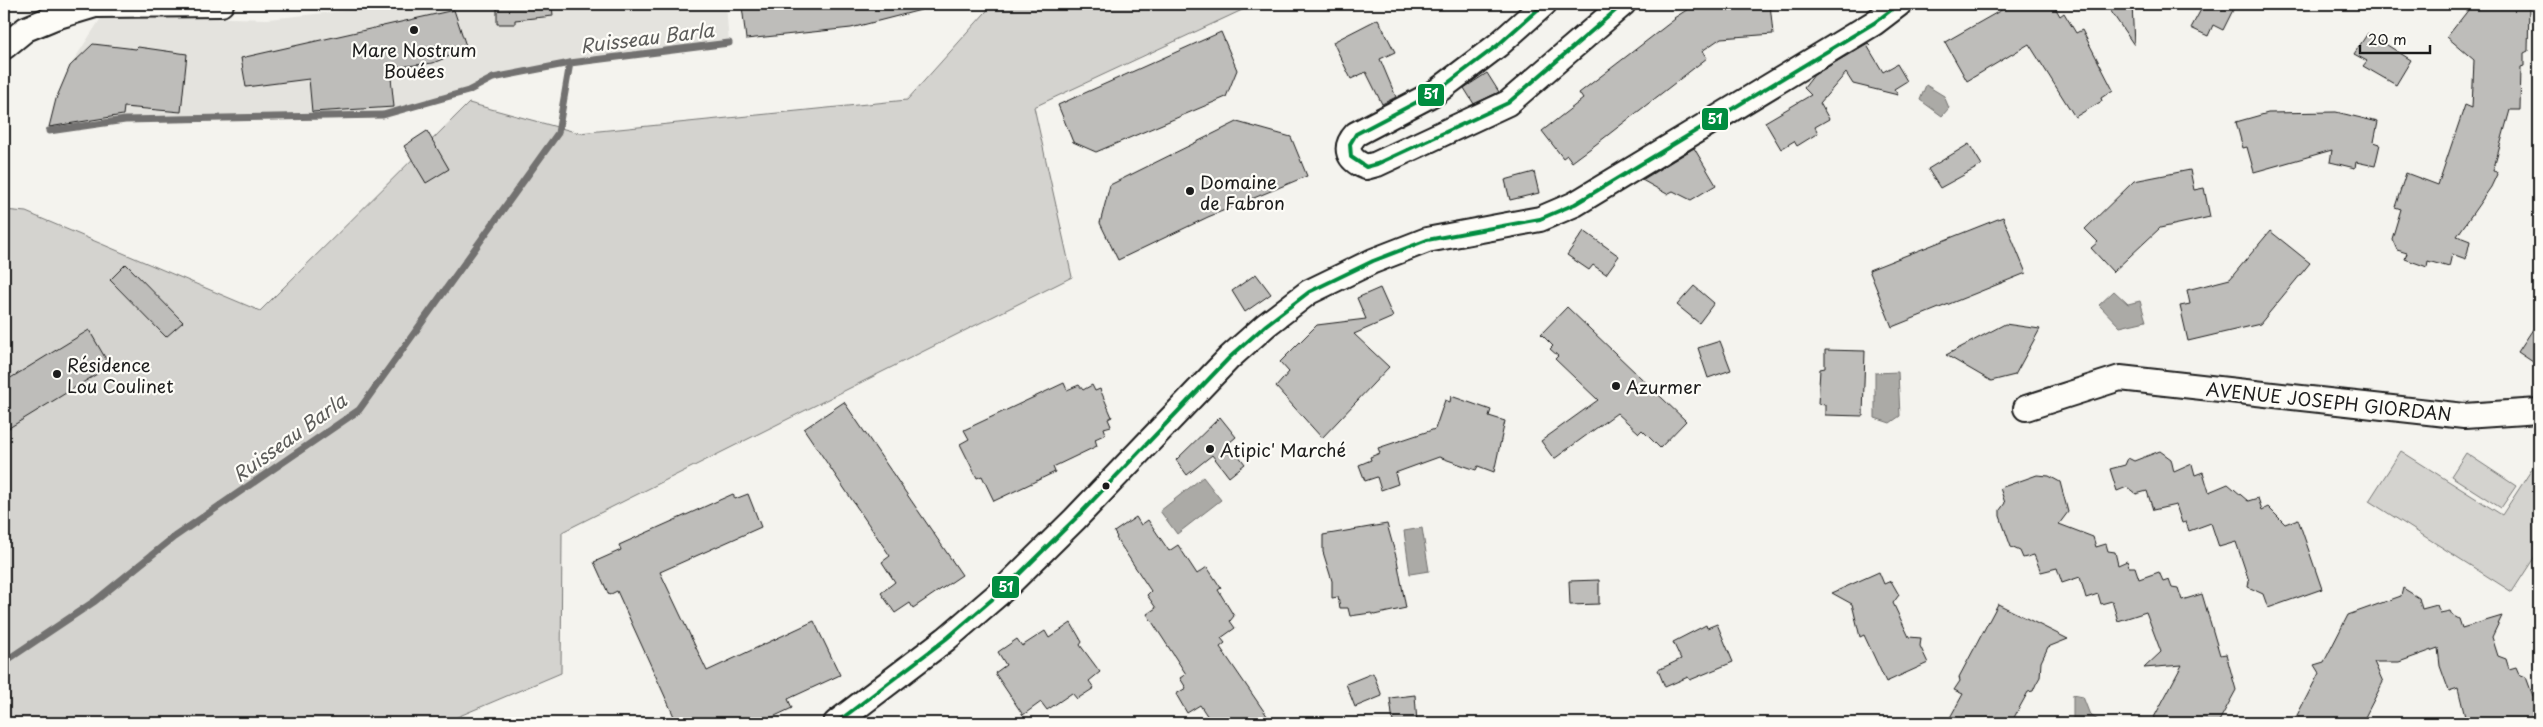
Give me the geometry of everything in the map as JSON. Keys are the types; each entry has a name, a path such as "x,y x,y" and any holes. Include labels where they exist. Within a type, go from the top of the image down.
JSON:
{"street":[{"path":"4,47 26,29 55,17 95,6 221,4"},
{"path":"1544,4 1498,45 1436,92 1356,134 1349,142 1348,152 1351,159 1366,166 1377,164 1508,103 1623,4"},
{"path":"836,723 946,639 1004,590 1075,519 1229,358 1266,325 1309,292 1373,261 1427,240 1540,219 1575,204 1874,23 1899,4"},
{"name":"AVENUE JOSEPH GIORDAN","path":"2026,408 2120,378 2464,416 2539,411"}],"shaded area":[{"path":"410,4 726,4 729,43 570,63 493,78 468,91 383,115 125,120 49,131 56,99 70,66 103,15 268,19"},
{"path":"993,4 1255,4 1034,107 1072,277 562,532 561,673 443,723 4,723 4,210 26,212 260,311 469,103 579,133 907,100"},
{"path":"1926,85 1944,96 1949,108 1942,116 1920,100"},
{"path":"2114,291 2128,304 2140,301 2146,321 2120,327 2099,305"},
{"path":"1898,372 1900,416 1890,423 1875,418 1875,373"},
{"path":"2401,451 2502,515 2534,466 2539,470 2539,550 2512,592 2369,501"},
{"path":"2466,453 2516,486 2501,508 2451,476"},
{"path":"1203,477 1221,500 1177,534 1160,511"},
{"path":"1422,528 1429,571 1410,574 1404,531"},
{"path":"2073,695 2083,697 2090,715 2098,720 2096,723 2069,723 2073,720"}],"building":[{"path":"497,4 552,4 553,16 515,20 515,24 497,24"},
{"path":"753,4 920,4 921,10 851,28 746,39 742,6"},
{"path":"1696,4 1770,4 1773,34 1721,38 1702,51 1707,58 1595,145 1572,162 1567,155 1563,158 1542,131 1583,99 1579,93 1674,18"},
{"path":"2012,4 2053,4 2060,16 2064,13 2076,33 2082,30 2113,90 2101,98 2102,101 2075,117 2029,44 1967,81 1945,42"},
{"path":"2106,4 2132,4 2134,45"},
{"path":"2204,4 2236,4 2223,30 2213,25 2208,36 2191,28"},
{"path":"2473,4 2529,4 2528,51 2524,53 2524,66 2521,67 2520,110 2510,110 2493,171 2498,172 2491,187 2457,236 2470,241 2466,259 2452,254 2449,267 2428,261 2427,267 2405,259 2407,253 2397,250 2392,239 2401,209 2395,207 2406,173 2438,185 2465,105 2472,108 2474,60 2447,37"},
{"name":"Mare Nostrum Bouées","path":"454,10 467,49 433,63 390,68 394,107 312,112 309,79 246,87 241,58"},
{"path":"1378,19 1395,52 1380,59 1396,97 1382,104 1366,72 1351,79 1333,42"},
{"path":"1221,32 1237,70 1226,97 1096,152 1073,142 1058,105"},
{"path":"2368,33 2411,60 2396,85 2363,66 2367,61 2354,54"},
{"path":"1868,43 1870,45 1868,47 1883,72 1897,64 1907,81 1894,89 1898,95 1853,84 1846,73 1820,103 1829,119 1815,127 1818,133 1797,146 1794,141 1781,149 1765,122 1811,95 1804,88 1814,75"},
{"path":"93,44 136,49 138,47 187,54 181,112 124,107 123,115 49,127 56,99 70,66"},
{"path":"1487,73 1499,92 1474,104 1464,88"},
{"path":"2336,112 2378,122 2374,142 2380,144 2375,166 2356,162 2355,168 2330,162 2332,150 2254,172 2247,147 2243,148 2236,122 2268,113"},
{"name":"Domaine de Fabron","path":"1237,122 1291,137 1307,176 1208,217 1118,260 1100,223 1110,185"},
{"path":"427,131 449,169 426,183 404,146"},
{"path":"1969,144 1982,165 1940,188 1928,169"},
{"path":"1694,148 1716,185 1691,200 1673,191 1667,194 1642,180"},
{"path":"2190,170 2194,190 2204,188 2210,217 2160,228 2113,272 2091,248 2098,242 2085,229 2134,181"},
{"path":"1534,172 1539,193 1510,200 1505,180"},
{"path":"2003,217 2026,273 1892,327 1869,270"},
{"path":"1584,231 1619,256 1606,274 1593,265 1589,270 1567,255"},
{"path":"2270,231 2310,263 2260,324 2188,341 2180,306 2190,304 2187,290 2230,279"},
{"path":"126,264 183,322 166,337 110,280"},
{"path":"1256,274 1271,294 1245,312 1232,291"},
{"path":"1694,286 1714,303 1699,323 1677,305"},
{"path":"1380,288 1393,317 1354,334 1389,367 1322,438 1276,387 1289,372 1280,362 1317,325 1366,319 1357,298"},
{"name":"Azurmer","path":"1567,307 1686,421 1660,448 1642,430 1639,433 1617,413 1554,459 1541,441 1598,400 1555,359 1558,356 1550,349 1553,346 1541,334"},
{"path":"2539,320 2539,366 2518,352"},
{"path":"2005,324 2040,329 2015,375 1991,381 1946,355"},
{"name":"Résidence Lou Coulinet","path":"89,330 110,366 4,431 4,382"},
{"path":"1720,341 1731,370 1708,378 1698,348"},
{"path":"1825,350 1865,351 1863,416 1825,415 1825,405 1818,404 1820,369 1825,368"},
{"path":"1064,383 1067,390 1079,385 1083,390 1092,385 1095,391 1100,389 1112,417 1108,419 1111,426 1104,428 1106,434 1095,439 1097,446 1053,467 1055,472 994,501 982,476 977,478 960,444 969,439 964,430"},
{"path":"1451,396 1491,410 1489,416 1505,421 1494,472 1478,466 1476,470 1439,457 1395,473 1398,484 1381,490 1377,477 1365,481 1359,465 1371,460 1370,457 1380,453 1378,448 1435,429 1445,400 1450,402"},
{"path":"844,402 962,575 913,608 910,603 895,613 881,593 895,582 882,562 890,556 804,429"},
{"name":"Atipic' Marché","path":"1220,417 1236,437 1229,443 1245,464 1229,477 1212,455 1187,475 1176,460"},
{"path":"2160,451 2171,459 2174,472 2192,464 2195,475 2203,472 2209,492 2228,484 2248,501 2258,498 2262,510 2268,507 2285,524 2298,519 2322,589 2268,608 2263,594 2248,587 2249,581 2236,542 2219,547 2211,523 2189,531 2186,522 2182,523 2176,505 2153,510 2147,491 2136,494 2127,487 2117,491 2110,469 2125,465 2128,458 2134,461"},
{"path":"2037,475 2049,476 2060,482 2068,512 2059,524 2093,537 2096,547 2106,544 2108,551 2115,552 2118,565 2127,561 2129,567 2135,567 2139,579 2159,572 2163,581 2169,579 2172,587 2178,588 2182,600 2202,594 2220,655 2226,654 2236,690 2218,723 2151,723 2182,665 2144,668 2161,652 2146,612 2118,621 2112,601 2101,604 2098,594 2086,598 2080,577 2062,583 2057,568 2041,572 2034,555 2023,558 2020,551 2011,547 2000,516 2000,510 2005,503 2000,488"},
{"path":"733,494 735,499 748,494 761,527 660,572 707,671 814,621 840,675 788,699 792,708 760,723 677,723 617,591 609,595 594,562 621,550 619,545"},
{"path":"1136,517 1141,525 1148,520 1169,551 1178,545 1197,574 1207,567 1221,588 1218,590 1234,616 1230,621 1235,628 1221,638 1225,643 1220,647 1272,723 1212,723 1200,705 1187,713 1176,694 1186,688 1180,678 1186,674 1147,614 1156,608 1147,595 1151,591 1114,532"},
{"path":"1387,524 1397,560 1406,608 1374,615 1371,613 1350,616 1348,608 1340,608 1338,597 1332,598 1332,581 1323,552 1323,535"},
{"path":"1879,572 1884,584 1891,581 1899,595 1893,603 1909,637 1921,638 1920,646 1928,663 1886,682 1864,635 1860,637 1852,604 1832,593"},
{"path":"1599,580 1599,604 1570,605 1569,581"},
{"path":"2403,588 2419,598 2422,609 2437,605 2440,613 2450,611 2452,615 2459,619 2462,628 2502,616 2492,637 2498,656 2506,659 2509,669 2516,667 2519,674 2526,677 2533,696 2539,694 2539,702 2532,718 2519,723 2469,723 2465,717 2458,688 2449,691 2440,666 2438,648 2399,662 2374,662 2383,682 2362,723 2293,723 2319,673 2314,665 2324,662 2348,615 2401,596"},
{"path":"1998,604 2068,639 2048,647 2041,662 2040,677 2033,691 2028,692 2011,723 1947,723 1963,694 1954,690 1960,681 1959,677"},
{"path":"1071,623 1082,642 1080,645 1100,672 1089,681 1094,688 1077,699 1072,693 1047,710 1041,702 1023,715 995,673 1006,665 998,652 1017,639 1022,646 1045,631 1049,638"},
{"path":"1717,624 1733,662 1690,680 1688,677 1665,687 1658,670 1681,659 1673,642 1706,625 1707,628"},
{"path":"1373,673 1382,696 1355,707 1346,684"},
{"path":"1415,695 1417,723 1393,723 1390,698"}],"waterway":[{"name":"Ruisseau Barla","path":"4,662 95,601 174,537 359,410 558,133 570,63 729,43"},
{"name":"Ruisseau Barla","path":"49,131 125,120 383,115 468,91 493,78 570,63"}],"transit line":[{"name":"51","path":"1544,4 1498,45 1436,92 1356,134 1350,144 1351,157 1366,167 1377,164 1508,103 1623,4"},
{"name":"51","path":"836,723 946,639 1003,590 1075,519 1229,358 1266,325 1309,292 1373,261 1427,240 1540,219 1575,204 1874,23 1899,4"}],"place":[{"name":"Mare Nostrum Bouées","path":"414,30"},
{"name":"Domaine de Fabron","path":"1190,191"},
{"name":"Résidence Lou Coulinet","path":"57,374"},
{"name":"Azurmer","path":"1616,386"},
{"name":"Atipic' Marché","path":"1210,449"}]}
